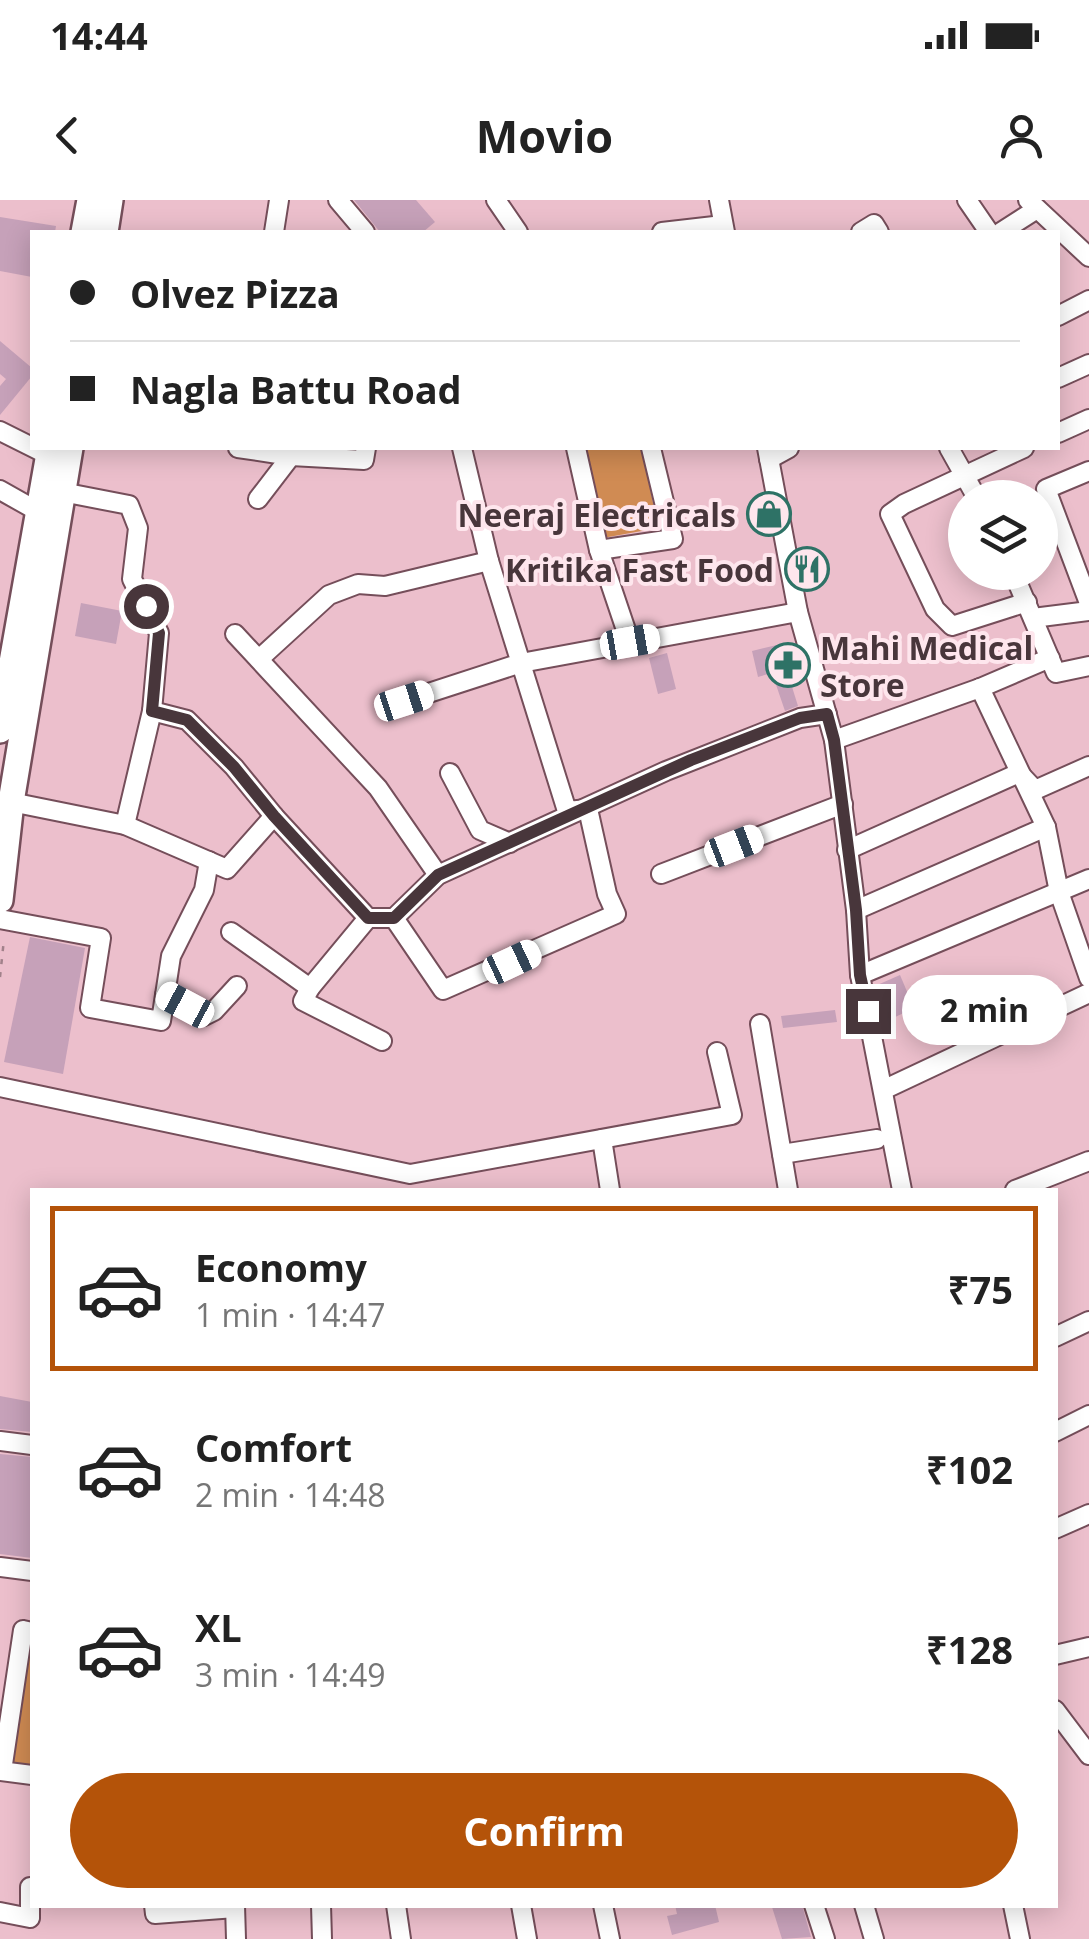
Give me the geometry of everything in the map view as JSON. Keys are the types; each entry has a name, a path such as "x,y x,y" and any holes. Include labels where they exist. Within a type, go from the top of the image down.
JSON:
{"highway":[{"path":"84,230 90,200"},
{"path":"104,230 110,200"},
{"path":"0,900 11,802 62,492 56,450"},
{"path":"0,730 39,512 56,450"}],"street":[{"path":"274,230 279,200"},
{"path":"338,200 363,230"},
{"path":"496,200 517,230"},
{"path":"719,200 724,229"},
{"path":"967,200 987,230"},
{"path":"1003,230 1032,205 1059,230"},
{"path":"1060,231 1089,257"},
{"path":"1060,315 1089,300"},
{"path":"1060,377 1089,364"},
{"path":"1060,431 1089,418"},
{"path":"0,431 30,441"},
{"path":"251,450 364,460 366,450"},
{"path":"462,450 489,561 568,811 588,809"},
{"path":"576,450 600,550 630,642"},
{"path":"600,550 673,539 652,450"},
{"path":"950,450 968,480"},
{"path":"1019,450 890,514 935,609 952,626 1088,600 1046,488 1089,472"},
{"path":"768,453 798,612 834,740 856,910 860,975 902,1188"},
{"path":"258,499 290,456"},
{"path":"0,490 39,512"},
{"path":"62,492 129,505 138,528 132,578 159,633 152,711 125,825"},
{"path":"259,660 329,596 358,584 385,586 489,561"},
{"path":"1021,590 1056,673 1089,666"},
{"path":"404,701 520,663 798,612"},
{"path":"235,634 378,788 438,875"},
{"path":"834,740 980,688 1050,658"},
{"path":"980,688 1046,828 1059,892 1089,978"},
{"path":"152,711 187,720 368,918 394,918 438,875 588,809 661,765 800,718 827,714"},
{"path":"1020,772 1035,790 1089,766"},
{"path":"847,850 1020,772"},
{"path":"450,773 480,830 510,844"},
{"path":"11,802 125,825 228,869 274,816"},
{"path":"661,874 843,804"},
{"path":"394,918 443,990 616,914 607,894 588,809"},
{"path":"856,910 1046,828"},
{"path":"0,919 101,938 90,1008 161,1021 171,956 204,890 209,861"},
{"path":"860,975 1089,879"},
{"path":"368,918 303,1001 382,1041"},
{"path":"231,932 310,988"},
{"path":"165,994 204,1016 214,1012 237,986"},
{"path":"883,1090 1089,993"},
{"path":"760,1024 788,1188"},
{"path":"0,1087 412,1182 602,1139 732,1115 717,1052"},
{"path":"782,1154 877,1138"},
{"path":"602,1139 610,1188"},
{"path":"1020,1188 1089,1161"},
{"path":"1058,1336 1089,1322"},
{"path":"1058,1430 1089,1415"},
{"path":"0,1441 30,1445"},
{"path":"1058,1528 1089,1514"},
{"path":"0,1567 30,1571"},
{"path":"30,1632 23,1630 1,1771 30,1775"},
{"path":"1058,1654 1089,1648"},
{"path":"1058,1714 1089,1756"},
{"path":"0,1912 30,1918 30,1887"},
{"path":"154,1908 154,1914 224,1908"},
{"path":"236,1908 236,1939"},
{"path":"321,1908 322,1939"},
{"path":"397,1908 402,1939"},
{"path":"522,1908 527,1939"},
{"path":"604,1908 610,1939"},
{"path":"815,1908 825,1939"},
{"path":"865,1908 874,1939"},
{"path":"1015,1908 1020,1939"}],"shaded area":[{"path":"585,450 642,450 658,528 603,538"},
{"path":"30,1648 30,1767 13,1764"}],"building":[{"path":"354,200 416,200 435,222 425,230 378,230"},
{"path":"0,217 56,226 55,230 30,230 30,277 0,271"},
{"path":"0,341 30,366 30,378 0,415 0,386 6,379 0,374"},
{"path":"81,603 122,611 116,644 75,636"},
{"path":"777,645 784,675 788,674 798,706 785,711 772,673 758,677 752,651"},
{"path":"667,653 676,689 658,694 649,658"},
{"path":"30,937 85,948 63,1074 4,1062"},
{"path":"900,975 914,1008 887,1021 875,986"},
{"path":"835,1010 837,1022 783,1028 781,1016"},
{"path":"0,1396 30,1402 30,1432 0,1429"},
{"path":"0,1454 30,1457 30,1558 0,1554"},
{"path":"676,1908 716,1908 719,1922 672,1935 667,1916 677,1914"},
{"path":"772,1908 803,1908 811,1937 782,1939"}],"place":[{"name":"Neeraj Electricals","path":"769,514"},
{"name":"Kritika Fast Food","path":"807,569"},
{"name":"Mahi Medical Store","path":"788,665"}],"route":[{"path":"146,606 159,633 152,711 187,720 368,918 394,918 438,875 666,771 800,718 827,714 843,804 860,975 868,1011"}]}
